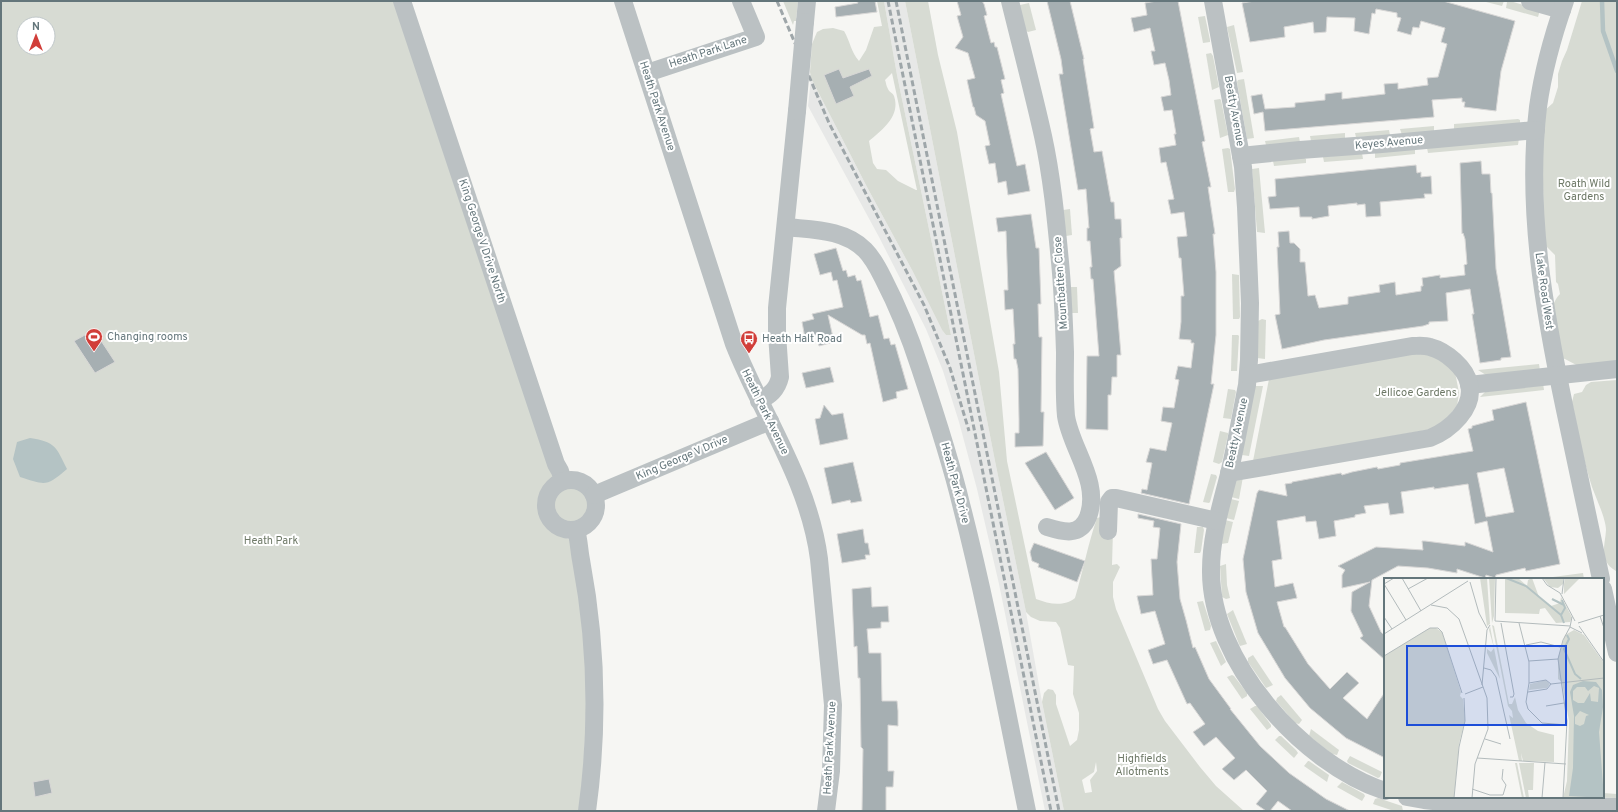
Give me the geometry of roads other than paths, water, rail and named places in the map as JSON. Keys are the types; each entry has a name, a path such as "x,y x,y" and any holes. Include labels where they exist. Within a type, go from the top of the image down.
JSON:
{"street":[{"name":"King George V Drive North","path":"402,1 556,464 563,481"},
{"name":"Heath Park Avenue","path":"624,1 734,344 745,373 788,459 804,501 817,548 833,705 831,771 826,811"},
{"name":"Heath Park Lane","path":"647,72 756,37 741,1"},
{"path":"759,401 773,392 780,377 777,334 778,308 807,1"},
{"name":"Mountbatten Close","path":"1010,1 1033,91 1050,173 1064,312 1066,417 1073,443 1087,476 1091,498 1087,518 1082,527 1074,532 1064,532 1047,527"},
{"name":"Beatty Avenue","path":"1213,1 1242,156 1246,207 1250,334 1248,375 1211,556 1211,586 1219,618 1231,648 1240,665 1266,702 1286,726 1310,749 1343,772 1384,791"},
{"path":"1530,1 1563,6"},
{"name":"Lake Road West","path":"1563,6 1544,77 1536,130 1534,196 1538,252 1545,308 1601,578"},
{"name":"Keyes Avenue","path":"1242,156 1536,130"},
{"name":"Heath Park Drive","path":"786,227 835,233 846,236 866,250 874,261 904,322 933,408 961,504 996,658 1027,811"},
{"path":"1229,473 1430,438 1441,434 1457,420 1468,402 1469,385 1461,369 1449,357 1432,347 1422,345 1248,375"},
{"path":"1469,385 1558,374 1617,369"},
{"name":"King George V Drive","path":"594,495 770,421"},
{"path":"577,480 585,484 594,495 597,504 593,519 587,525 576,530 565,530 557,526 551,521 547,514 546,499 555,486 563,481 577,480"},
{"path":"1108,531 1109,502 1112,498 1217,521"},
{"path":"576,530 591,622 594,665 595,724 592,772 587,811"},
{"path":"1604,594 1617,653"},
{"path":"1413,798 1452,803 1617,806"}],"waterway":[{"path":"1602,1 1603,31 1617,71"}],"railway":[{"path":"777,1 829,123 924,305 950,368 969,431"},
{"path":"888,1 1051,811"},
{"path":"896,1 1059,811"}],"place":[{"name":"Changing rooms","path":"94,352"},
{"name":"Heath Halt Road","path":"749,354"}],"park label":[{"name":"Roath Wild Gardens","path":"1584,190"},
{"name":"Jellicoe Gardens","path":"1416,393"},
{"name":"Heath Park","path":"271,541"},
{"name":"Highfields Allotments","path":"1142,765"}]}
